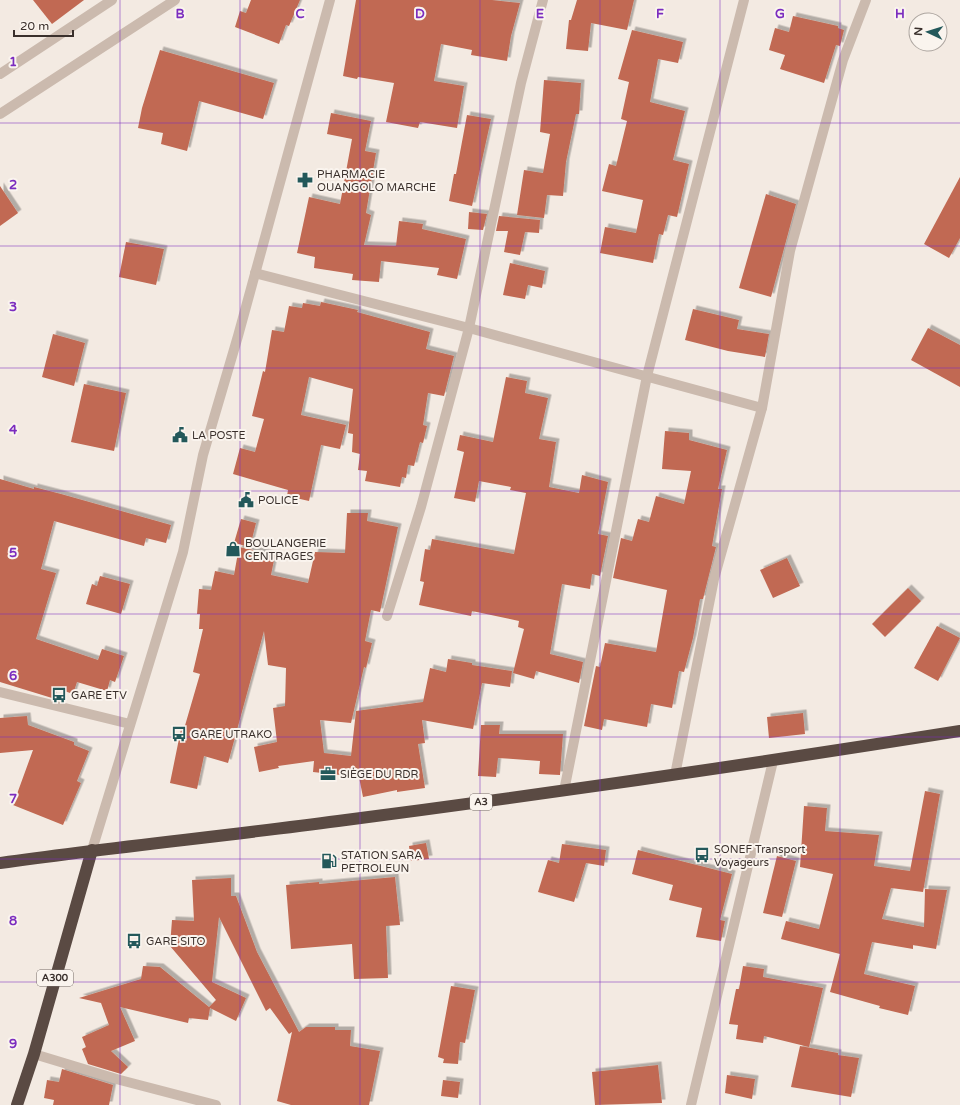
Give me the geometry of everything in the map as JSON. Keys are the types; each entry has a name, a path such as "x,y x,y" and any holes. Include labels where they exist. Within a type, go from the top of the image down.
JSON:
{"highway":[{"name":"A3","path":"0,863 92,850 335,822 564,791 960,731"},
{"name":"A300","path":"17,1105 34,1054 92,850"}],"street":[{"path":"0,74 112,0"},
{"path":"0,114 175,0"},
{"path":"92,850 182,552 203,455 330,0"},
{"path":"387,616 421,507 469,328 520,83 543,0"},
{"path":"564,791 647,376 744,0"},
{"path":"675,775 714,579 762,408 790,252 843,60 866,0"},
{"path":"255,273 469,328 762,408"},
{"path":"0,692 130,724"},
{"path":"691,1105 773,760"},
{"path":"34,1054 120,1080 216,1105"}],"building":[{"path":"33,0 84,0 52,24"},
{"path":"251,0 300,0 289,26 286,25 279,44 235,27 240,11 246,13"},
{"path":"356,0 492,0 520,3 511,36 507,61 471,55 472,50 441,44 434,81 464,86 457,128 420,122 418,128 386,122 394,83 343,76"},
{"path":"577,0 634,0 627,30 591,23 588,51 566,49 569,20 571,20"},
{"path":"793,16 838,26 838,28 844,30 840,46 836,45 824,83 780,69 785,55 769,50 775,28 789,32"},
{"path":"632,30 683,42 678,63 658,59 650,102 685,111 673,160 689,164 677,217 668,215 663,235 659,234 653,263 600,253 605,227 636,233 643,200 602,191 609,164 616,166 627,121 621,119 629,82 618,79"},
{"path":"160,50 274,83 263,119 199,101 187,151 161,144 163,133 138,128 142,108"},
{"path":"544,80 581,83 579,114 576,114 566,162 563,196 547,195 544,218 517,215 524,170 543,173 550,134 540,132"},
{"path":"331,113 371,121 365,151 376,153 366,213 371,215 364,245 396,246 399,221 423,224 422,229 466,239 457,279 437,275 439,268 381,261 379,282 352,280 353,274 314,268 315,257 297,253 309,197 340,204 352,139 327,134"},
{"path":"467,115 491,119 472,206 449,201 454,174 456,174"},
{"path":"960,177 960,238 949,258 924,244"},
{"path":"0,186 18,213 0,226"},
{"path":"766,194 796,204 771,297 739,288"},
{"path":"469,212 487,214 483,230 468,229"},
{"path":"499,216 540,220 539,233 525,232 520,255 504,252 508,231 496,231"},
{"path":"126,242 164,249 156,285 119,277"},
{"path":"510,263 545,271 542,288 528,285 525,299 503,295"},
{"path":"321,302 358,310 357,312 430,332 426,349 454,356 444,396 428,393 423,425 427,426 423,443 420,442 414,466 408,465 406,478 402,477 400,487 365,481 367,471 358,470 360,454 352,452 353,434 348,433 353,389 309,377 301,415 346,425 340,449 321,445 309,501 287,496 288,490 233,474 240,448 255,452 264,419 252,416 263,371 265,372 272,330 284,332 289,306 302,308 303,303 320,306"},
{"path":"693,309 739,320 737,329 769,334 765,357 728,351 685,340"},
{"path":"928,328 960,345 960,387 911,360"},
{"path":"53,334 85,343 74,386 42,377"},
{"path":"506,377 527,381 525,393 548,398 539,439 556,442 549,487 579,493 582,475 608,482 598,534 608,536 600,576 592,574 590,589 562,584 550,654 583,662 579,683 536,671 534,679 513,673 524,629 518,627 519,621 472,611 471,616 419,605 424,582 420,581 425,549 430,550 432,539 514,554 526,493 510,490 511,487 479,481 475,502 454,498 464,452 457,450 460,435 493,442"},
{"path":"84,384 126,393 114,451 71,442"},
{"path":"665,431 689,433 689,440 727,450 718,489 722,489 712,546 716,547 703,599 700,599 693,638 684,672 679,671 672,708 651,704 647,727 604,719 602,730 584,726 596,666 600,667 605,643 656,652 667,590 613,578 621,538 632,541 638,519 649,522 656,496 684,504 691,471 662,469"},
{"path":"0,479 34,489 34,487 61,494 171,525 166,543 146,538 144,546 54,521 41,569 56,573 36,639 98,660 102,649 124,656 115,682 110,680 107,691 77,682 73,694 56,688 52,698 0,682"},
{"path":"347,513 368,513 367,521 398,527 380,612 371,610 365,641 372,643 366,668 364,667 351,723 320,720 324,753 351,756 356,711 423,702 430,668 446,672 448,659 472,663 472,665 512,671 510,687 482,683 473,729 422,720 425,743 418,744 425,788 397,792 397,790 363,797 359,777 313,772 314,761 278,766 279,768 259,772 254,747 277,742 273,708 285,706 286,668 268,665 264,631 228,763 204,756 197,789 170,783 181,729 184,729 200,674 193,672 203,629 199,629 200,614 197,614 199,589 211,590 215,571 234,575 239,547 275,555 271,575 308,583 315,552 345,553"},
{"path":"241,519 256,523 250,547 234,543"},
{"path":"787,558 800,586 773,598 760,570"},
{"path":"100,576 130,584 121,614 86,604 92,584 97,586"},
{"path":"908,588 921,601 885,637 872,624"},
{"path":"937,626 960,638 938,681 914,668"},
{"path":"803,713 805,734 769,738 767,717"},
{"path":"27,716 28,725 74,742 74,745 89,751 77,781 81,783 63,825 13,805 33,750 0,753 0,718"},
{"path":"481,725 500,725 499,734 563,734 560,775 539,774 540,761 498,758 496,777 478,776"},
{"path":"925,791 940,794 923,892 891,888 882,919 924,927 925,889 947,890 936,949 913,945 913,949 872,942 864,974 915,986 908,1015 879,1008 880,1006 830,992 840,954 781,939 786,921 819,929 833,874 800,867 804,806 827,808 825,831 879,835 874,866 910,871"},
{"path":"426,843 429,859 411,861 409,846"},
{"path":"562,844 606,850 604,866 586,863 574,902 538,892 548,860 559,863"},
{"path":"638,850 732,874 720,920 725,921 721,941 696,937 702,908 669,900 673,885 632,874"},
{"path":"777,856 796,861 782,917 763,913"},
{"path":"395,877 400,925 386,926 388,978 354,979 352,944 291,949 286,885 319,882 319,884"},
{"path":"231,878 231,896 236,896 257,952 299,1032 306,1027 335,1027 335,1030 351,1030 350,1046 380,1051 369,1105 291,1105 277,1101 292,1032 289,1034 270,1008 266,1011 219,917 212,982 246,998 236,1021 210,1008 208,1020 189,1018 188,1023 120,1007 135,1041 111,1051 128,1067 121,1074 88,1064 82,1049 86,1047 82,1037 109,1025 101,1003 79,998 141,979 143,966 160,967 209,1007 216,1000 170,946 172,920 194,921 192,880"},
{"path":"743,966 764,969 763,977 823,988 809,1047 764,1036 763,1043 736,1039 738,1025 729,1024 736,989 739,989"},
{"path":"451,986 475,990 465,1043 460,1042 458,1064 443,1063 444,1059 438,1057"},
{"path":"800,1046 838,1053 838,1055 859,1058 851,1097 791,1087"},
{"path":"658,1065 662,1103 595,1105 592,1072"},
{"path":"62,1069 113,1085 109,1105 53,1105 54,1100 44,1098 47,1080 59,1082"},
{"path":"727,1075 755,1079 752,1099 725,1093"},
{"path":"443,1080 460,1082 458,1098 441,1096"}],"place":[{"name":"PHARMACIE OUANGOLO MARCHE","path":"305,180"},
{"name":"LA POSTE","path":"180,435"},
{"name":"POLICE","path":"246,500"},
{"name":"BOULANGERIE CENTRAGES","path":"233,549"},
{"name":"GARE ETV","path":"59,695"},
{"name":"GARE UTRAKO","path":"179,734"},
{"name":"SIÈGE DU RDR","path":"328,774"},
{"name":"SONEF Transport Voyageurs","path":"702,855"},
{"name":"STATION SARA PETROLEUN","path":"329,861"},
{"name":"GARE SITO","path":"134,941"}]}
